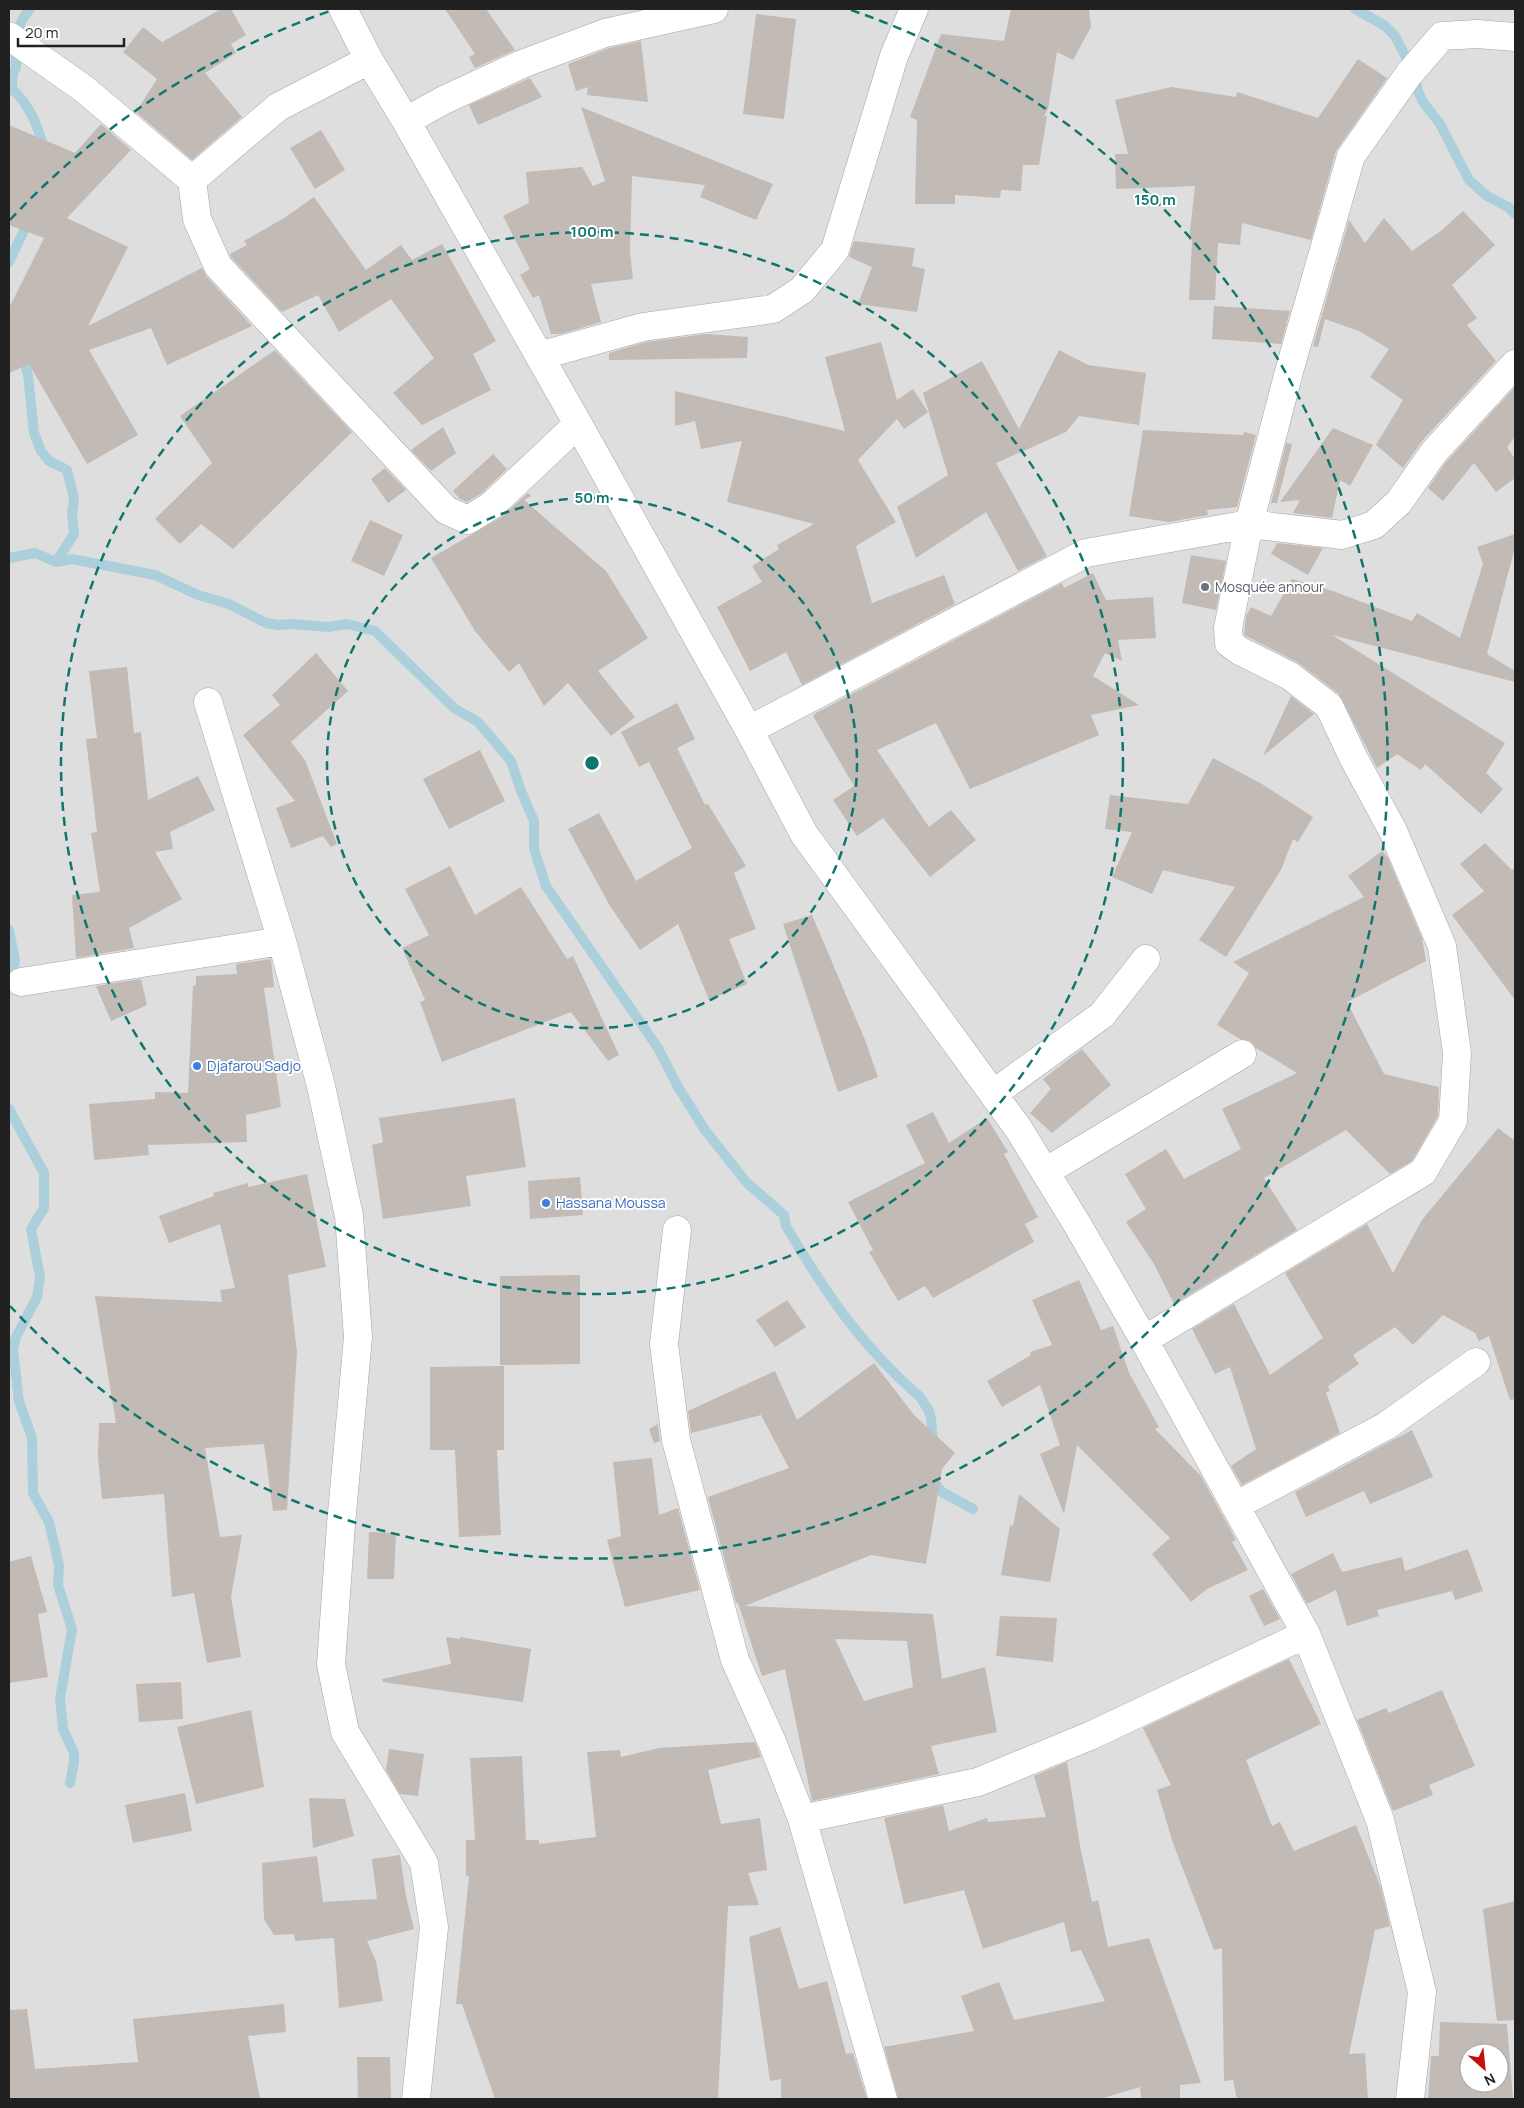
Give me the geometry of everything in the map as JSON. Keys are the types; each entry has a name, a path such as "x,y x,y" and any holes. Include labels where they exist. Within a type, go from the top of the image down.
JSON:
{"street":[{"path":"342,9 369,60 406,120 578,424 749,730 804,834 1018,1128 1144,1340 1306,1634 1380,1820 1422,1992 1410,2099"},
{"path":"406,120 522,64 605,33 714,9"},
{"path":"539,356 643,326 773,308 802,290 835,250 906,11"},
{"path":"1144,1340 1423,1172 1453,1121 1457,1053 1442,946 1393,831 1353,757 1330,706 1290,676 1240,651 1229,643 1228,628 1249,524 1290,368 1351,156 1409,74 1442,36 1477,34 1515,36"},
{"path":"19,43 84,89 192,180 197,219 218,266 446,510 468,520 492,505 578,424"},
{"path":"192,180 278,107 369,60"},
{"path":"749,730 1086,553 1249,524 1342,535 1374,525 1399,502 1434,452 1515,364"},
{"path":"208,702 282,941 321,1086 349,1216 358,1328 331,1664 345,1732 424,1863 434,1927 416,2099"},
{"path":"20,982 282,941"},
{"path":"993,1094 1102,1015 1146,959"},
{"path":"1045,1172 1242,1054"},
{"path":"677,1230 664,1344 676,1440 735,1660 772,1742 802,1819 883,2099"},
{"path":"1235,1506 1386,1426 1476,1362"},
{"path":"802,1819 978,1782 1092,1735 1306,1634"}],"shaded area":[{"path":"9,9 1515,9 1515,2099 9,2099"}],"building":[{"path":"221,9 231,9 246,35 231,44 236,53 205,73 242,117 192,160 136,112 157,79 123,52 143,27 162,42"},
{"path":"445,9 486,9 515,50 475,68 469,57 475,54"},
{"path":"1011,9 1089,9 1091,27 1073,60 1057,52 1048,109 1044,116 1047,116 1039,165 1023,165 1021,191 1001,190 1000,198 955,195 955,204 915,204 917,120 910,117 941,34 1004,41"},
{"path":"756,14 796,19 784,119 743,114"},
{"path":"641,41 648,102 587,95 588,87 576,91 568,64 609,48"},
{"path":"1358,59 1387,78 1336,151 1311,240 1242,223 1240,245 1218,243 1215,300 1189,300 1192,240 1189,240 1195,186 1116,189 1115,154 1128,154 1115,100 1171,87 1236,97 1237,92 1318,118"},
{"path":"530,78 542,97 478,125 469,105"},
{"path":"581,107 773,184 756,220 700,197 705,185 632,176 630,252 633,279 591,284 601,322 561,334 551,334 539,295 533,298 520,275 530,269 503,216 529,203 526,172 582,167 593,186 605,181"},
{"path":"101,124 131,150 67,218 128,247 88,326 202,268 207,277 252,326 167,365 151,328 89,350 138,435 87,464 29,364 9,373 9,308 44,238 9,225 9,125 75,153"},
{"path":"321,130 345,170 315,189 290,148"},
{"path":"314,197 366,270 401,245 412,260 442,244 496,341 473,354 491,390 422,425 393,393 434,358 391,299 339,332 318,295 282,312 231,257 230,254 247,245 244,241 284,218"},
{"path":"1463,211 1495,245 1452,285 1477,318 1467,325 1496,361 1422,441 1403,468 1376,445 1403,400 1370,377 1389,349 1359,331 1325,319 1318,347 1313,346 1349,220 1365,243 1384,218 1412,251 1442,230"},
{"path":"854,241 915,248 912,266 925,269 917,312 858,304 872,267 849,257"},
{"path":"1214,306 1290,311 1281,344 1212,339"},
{"path":"706,334 748,337 747,358 609,360 609,353 646,342"},
{"path":"881,342 897,400 913,389 928,412 904,429 897,419 858,460 896,522 856,546 872,603 944,575 955,604 802,685 786,652 750,671 717,607 762,582 752,566 779,549 777,545 814,524 727,502 742,441 701,449 695,421 675,426 675,391 845,431 825,357"},
{"path":"275,350 352,432 233,549 201,524 180,544 155,519 212,463 180,416"},
{"path":"1059,350 1088,365 1146,373 1139,425 1079,416 1066,432 996,463 1047,556 1018,571 986,512 916,558 897,507 948,475 923,393 982,361 1019,429"},
{"path":"1515,387 1515,437 1507,447 1515,459 1515,478 1496,492 1474,463 1443,501 1428,488 1446,462"},
{"path":"443,427 456,453 431,471 411,450"},
{"path":"1333,428 1373,445 1350,486 1340,480 1332,518 1293,513 1300,500 1280,502"},
{"path":"1143,430 1243,435 1244,432 1256,435 1237,507 1207,510 1208,515 1169,522 1129,516"},
{"path":"1286,443 1292,444 1277,503 1271,503"},
{"path":"493,454 507,469 482,493 467,502 460,499 453,491"},
{"path":"385,468 406,490 388,503 371,479"},
{"path":"528,493 531,496 524,500 606,571 648,638 598,671 635,717 611,736 568,683 544,706 519,663 509,672 475,631 431,558 500,518"},
{"path":"370,520 403,535 384,576 351,561"},
{"path":"1515,534 1515,547 1487,654 1515,671 1515,682 1332,635 1505,743 1486,773 1503,789 1481,814 1425,764 1421,770 1397,754 1377,768 1339,694 1297,662 1244,635 1246,616 1251,607 1271,616 1292,579 1333,591 1412,621 1417,613 1460,638 1483,564 1477,547"},
{"path":"1277,543 1323,548 1308,575 1271,554"},
{"path":"1191,555 1226,561 1216,610 1182,603"},
{"path":"1093,573 1106,600 1153,597 1156,638 1118,640 1122,661 1105,653 1093,676 1139,705 1091,715 1099,735 970,789 936,723 877,750 929,827 951,810 976,840 930,877 883,818 857,836 833,800 854,786 813,716 1062,583 1064,588"},
{"path":"316,653 348,691 291,742 305,760 337,844 331,847 323,836 291,848 276,808 295,801 243,735 280,705 272,695"},
{"path":"127,667 134,733 141,732 148,800 198,776 215,810 170,832 173,849 155,852 182,899 129,928 134,948 76,958 72,895 100,892 91,833 97,832 86,739 97,738 89,671"},
{"path":"1291,696 1314,714 1263,756"},
{"path":"677,703 695,739 677,748 705,805 708,804 746,866 734,873 756,929 729,939 747,984 709,1000 678,924 640,950 610,906 568,829 599,813 636,881 692,848 649,762 639,767 621,732"},
{"path":"480,750 505,801 449,829 423,779"},
{"path":"1213,758 1262,784 1313,817 1298,842 1293,839 1281,870 1226,957 1199,940 1235,887 1163,870 1152,894 1112,877 1132,832 1105,829 1110,795 1188,804"},
{"path":"1485,843 1512,870 1515,867 1515,1000 1452,915 1484,891 1460,864"},
{"path":"1382,851 1388,858 1422,938 1426,961 1347,1002 1384,1074 1439,1087 1438,1116 1412,1161 1390,1174 1346,1130 1264,1178 1297,1230 1174,1304 1154,1264 1126,1222 1146,1209 1125,1174 1166,1149 1184,1179 1241,1149 1222,1109 1297,1073 1256,1048 1250,1041 1240,1039 1217,1025 1249,973 1233,962 1364,897 1348,876"},
{"path":"450,866 475,915 521,887 567,959 573,956 619,1055 608,1061 571,1012 442,1062 420,1002 425,1000 402,948 429,935 405,889"},
{"path":"812,915 865,1040 878,1077 838,1092 783,924"},
{"path":"271,959 274,987 264,988 281,1107 246,1115 247,1142 148,1145 149,1155 94,1160 89,1104 155,1099 155,1092 188,1093 193,986 196,985 196,976 237,974 236,964"},
{"path":"141,979 147,1005 111,1021 96,986"},
{"path":"1082,1049 1111,1085 1052,1133 1030,1113 1051,1089 1043,1079"},
{"path":"515,1098 526,1167 466,1176 471,1206 383,1219 372,1145 383,1142 379,1118"},
{"path":"933,1112 949,1143 987,1118 1008,1152 1004,1154 1038,1217 1025,1224 1034,1242 933,1298 925,1286 898,1301 869,1252 873,1250 848,1202 925,1163 906,1125"},
{"path":"1498,1128 1515,1141 1515,1399 1510,1400 1489,1336 1479,1341 1475,1333 1443,1315 1413,1345 1395,1327 1353,1355 1359,1364 1328,1386 1330,1391 1326,1392 1340,1433 1242,1485 1231,1466 1256,1449 1230,1367 1215,1374 1192,1329 1234,1304 1270,1375 1323,1338 1285,1273 1367,1224 1393,1273 1422,1220"},
{"path":"307,1174 326,1267 288,1275 297,1352 287,1510 273,1511 264,1444 205,1448 220,1537 242,1535 231,1597 241,1657 207,1663 194,1593 172,1597 164,1494 102,1499 98,1456 99,1423 116,1423 95,1296 222,1302 220,1290 235,1288 220,1224 169,1243 159,1216 214,1196 213,1193 248,1183 248,1187"},
{"path":"580,1177 583,1215 530,1219 528,1181"},
{"path":"580,1275 580,1364 500,1365 500,1276"},
{"path":"1079,1280 1101,1330 1113,1326 1129,1373 1159,1427 1155,1429 1201,1476 1236,1540 1232,1542 1248,1570 1207,1589 1191,1602 1152,1554 1170,1538 1077,1445 1064,1514 1040,1454 1060,1445 1040,1385 1002,1407 987,1381 1031,1355 1030,1352 1052,1345 1032,1300"},
{"path":"787,1300 806,1327 775,1347 756,1320"},
{"path":"874,1363 914,1415 955,1453 942,1469 926,1564 871,1555 745,1606 933,1614 942,1679 985,1667 997,1732 931,1746 939,1774 812,1801 785,1669 762,1676 738,1603 736,1603 708,1497 789,1468 761,1415 691,1433 688,1411 775,1371 797,1420","holes":["835,1639 907,1641 913,1687 864,1701"]},
{"path":"504,1366 504,1450 497,1450 501,1535 459,1537 455,1450 430,1450 430,1367"},
{"path":"658,1424 660,1441 654,1443 649,1429"},
{"path":"1412,1430 1433,1477 1370,1504 1364,1491 1306,1517 1295,1492"},
{"path":"652,1458 659,1515 678,1508 700,1590 625,1607 607,1540 621,1536 613,1462"},
{"path":"1019,1494 1060,1529 1050,1582 1001,1575 1010,1525 1013,1526"},
{"path":"369,1532 396,1533 394,1579 367,1579"},
{"path":"1468,1549 1483,1591 1455,1600 1452,1591 1377,1610 1379,1616 1347,1626 1336,1590 1307,1604 1291,1574 1333,1553 1342,1572 1402,1557 1405,1571"},
{"path":"31,1556 47,1612 38,1614 48,1677 9,1683 9,1562"},
{"path":"1263,1589 1280,1619 1264,1626 1249,1596"},
{"path":"1000,1616 1057,1618 1053,1662 996,1656"},
{"path":"446,1637 460,1639 460,1637 531,1649 523,1702 383,1682 382,1679 451,1664"},
{"path":"1289,1659 1321,1724 1246,1760 1272,1826 1280,1822 1294,1851 1356,1825 1381,1888 1390,1926 1375,1930 1349,2054 1365,2053 1368,2099 1237,2099 1233,2080 1224,2081 1222,1948 1214,1950 1173,1843 1157,1790 1171,1785 1143,1728"},
{"path":"181,1682 183,1719 139,1722 136,1684"},
{"path":"1442,1690 1475,1766 1429,1785 1433,1795 1393,1811 1357,1720 1386,1708 1389,1713"},
{"path":"251,1710 264,1787 196,1804 177,1727"},
{"path":"755,1742 761,1757 708,1770 721,1824 760,1818 767,1870 748,1873 759,1905 728,1906 718,2099 495,2099 462,2004 456,2004 469,1876 466,1876 466,1840 475,1840 470,1758 522,1756 526,1840 539,1840 539,1844 596,1837 587,1752 620,1750 621,1757 659,1748"},
{"path":"389,1749 424,1754 418,1796 400,1794 386,1770"},
{"path":"1067,1762 1080,1846 1092,1902 1098,1900 1108,1947 1149,1938 1201,2083 1180,2085 1180,2099 1141,2099 1140,2087 1100,2099 898,2099 884,2047 974,2031 961,1996 999,1982 1014,2020 1105,2001 1081,1950 1071,1952 1064,1922 983,1949 964,1890 904,1904 884,1818 943,1805 949,1831 987,1818 988,1822 1046,1817 1034,1776"},
{"path":"185,1793 192,1831 133,1843 125,1805"},
{"path":"309,1798 345,1799 354,1836 313,1848"},
{"path":"400,1855 406,1896 414,1929 367,1941 376,1961 383,2001 339,2008 334,1938 295,1941 294,1934 274,1935 264,1919 262,1863 317,1856 323,1902 377,1899 372,1859"},
{"path":"1515,1901 1515,2020 1497,2021 1483,1909"},
{"path":"780,1927 799,1989 827,1981 846,2054 853,2053 867,2099 781,2099 781,2079 770,2081 749,1937"},
{"path":"284,2004 286,2032 248,2036 260,2099 9,2099 9,2010 27,2009 35,2069 138,2062 133,2019"},
{"path":"1440,2022 1507,2024 1509,2043 1459,2043 1459,2093 1509,2093 1509,2049 1513,2099 1428,2099 1431,2056 1439,2056"},
{"path":"357,2057 390,2057 391,2099 358,2099"}],"waterway":[{"path":"30,9 21,22 17,37 16,68 13,72 12,89 24,102 33,117 45,152"},
{"path":"1355,9 1384,25 1395,36 1414,73 1418,91 1423,102 1440,124 1469,180 1487,196 1508,207 1515,214"},
{"path":"9,262 29,220"},
{"path":"22,353 28,375 34,433 41,451 49,461 67,470 74,498 72,514 74,534 56,562"},
{"path":"9,558 35,553 56,562 72,559 155,575 198,595 229,604 266,623 329,627 347,624 375,631 454,708 478,722 511,761 534,821 534,849 546,886 658,1048 678,1087 705,1130 747,1183 784,1215 786,1226 830,1296 862,1338 899,1378 920,1397 928,1409 931,1418 933,1444"},
{"path":"9,930 15,961 9,981"},
{"path":"9,1109 44,1173 44,1208 31,1229 40,1277 37,1297 16,1337 13,1349 19,1401 32,1438 33,1493 49,1522 59,1565 58,1585 72,1629 60,1699 63,1729 74,1753 70,1783"},
{"path":"932,1480 942,1492 973,1509"}],"place":[{"name":"Mosquée annour","path":"1205,587"},
{"name":"Djafarou Sadjo","path":"197,1066"},
{"name":"Hassana Moussa","path":"546,1203"}]}
